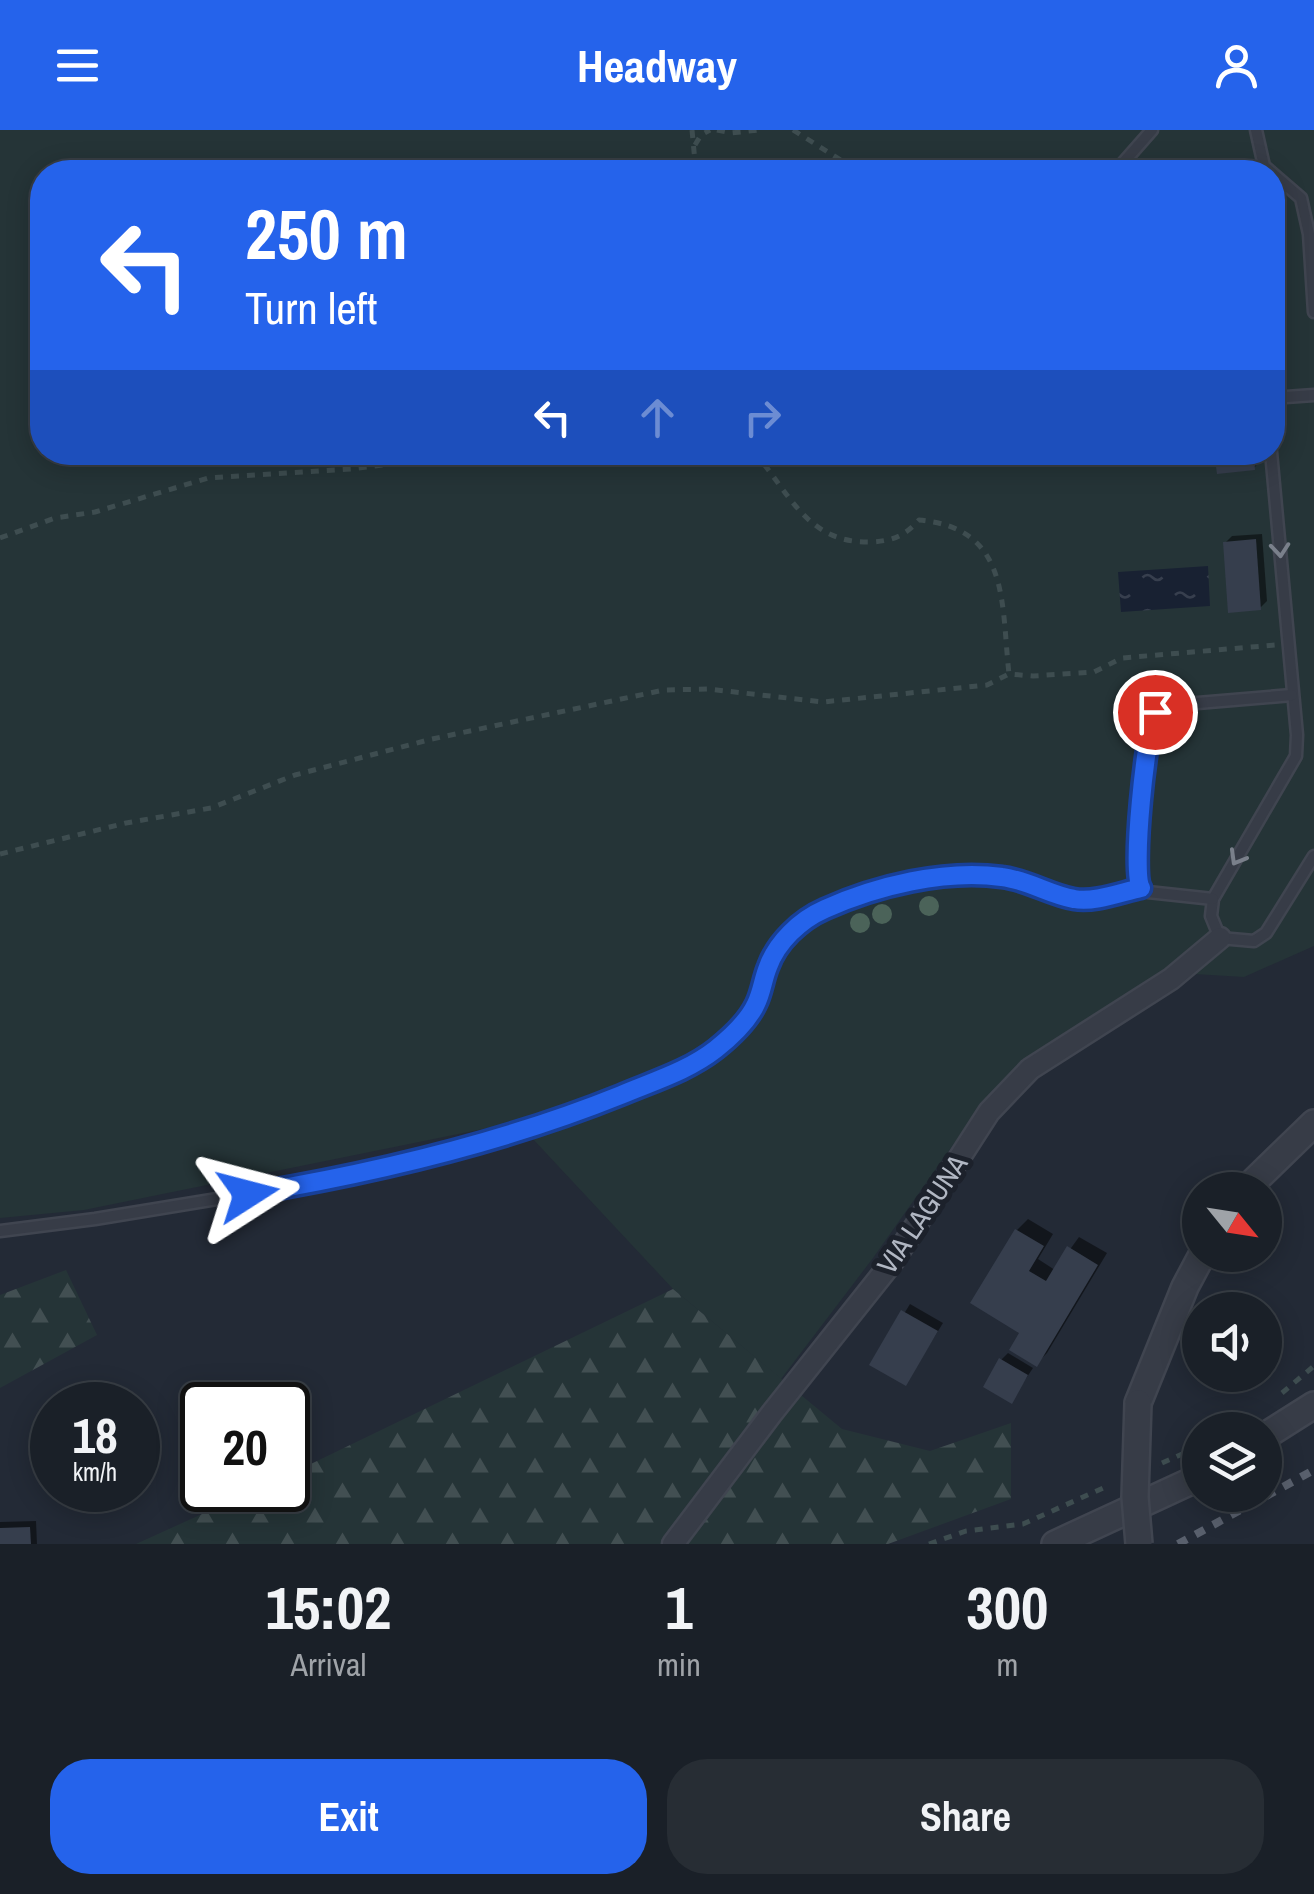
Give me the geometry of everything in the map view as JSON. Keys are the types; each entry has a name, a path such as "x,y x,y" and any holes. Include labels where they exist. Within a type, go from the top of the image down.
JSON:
{"street":[{"name":"VIA LAGUNA","path":"673,1544 893,1262 989,1112 1030,1069 1171,979 1220,938"},
{"path":"1264,1172 1314,1123"},
{"path":"1139,1544 1135,1497 1138,1404 1193,1272"},
{"path":"1282,1425 1314,1405"},
{"path":"1055,1544 1182,1485"}],"lane":[{"path":"1126,160 1152,130"},
{"path":"1256,130 1263,160"},
{"path":"1285,186 1301,198 1314,312"},
{"path":"1285,397 1314,395"},
{"path":"1272,465 1296,756 1213,900 1212,916 1220,938 1254,940 1266,932 1314,856"},
{"path":"1213,900 1148,892 1137,881 1137,843 1155,712 1162,706 1292,695"},
{"path":"0,1232 364,1175 561,1119 692,1066 744,1022 756,1004 769,963 802,922 825,909 904,884 1002,876 1079,901 1141,888"}],"path":[{"path":"692,130 696,160"},
{"path":"695,145 701,135 714,130 758,130"},
{"path":"793,130 841,160"},
{"path":"0,538 55,518 95,512 208,478 383,465"},
{"path":"763,465 790,502 826,534 842,540 886,540 909,531 919,520 960,529 980,542 998,576 1009,674"},
{"path":"0,854 126,823 211,808 296,775 432,739 664,690 708,689 823,702 988,685 1009,674 1094,672 1122,658 1278,644"},
{"path":"929,1544 966,1531 1023,1524"}],"green space":[{"path":"0,130 1314,130 1314,946 1244,977 1160,972 1032,1054 977,1111 781,1379 673,1289 517,1122 84,1210 0,1218"},
{"path":"66,1270 97,1335 0,1388 0,1295"},
{"path":"673,1289 842,1429 930,1451 1011,1423 1011,1499 888,1544 136,1544 207,1512 310,1512 310,1464"}],"water":[{"path":"1208,566 1210,606 1121,612 1118,572"}],"building":[{"path":"1216,465 1255,465 1255,470 1217,474"},
{"path":"1256,539 1261,610 1228,613 1223,542"},
{"path":"1015,1229 1044,1246 1029,1271 1046,1281 1067,1246 1098,1265 1037,1367 1009,1350 1019,1333 970,1303"},
{"path":"901,1310 938,1331 906,1386 869,1365"},
{"path":"999,1358 1028,1375 1012,1404 983,1387"},
{"path":"30,1527 31,1544 0,1544 0,1528"}],"railway":[{"path":"1178,1544 1314,1470"}],"route":[{"path":"248,1194 364,1175 561,1119 692,1066 744,1022 756,1004 769,963 782,943 802,922 825,909 904,884 948,878 1002,876 1079,901 1141,888 1137,881 1137,843 1155,712"}]}
